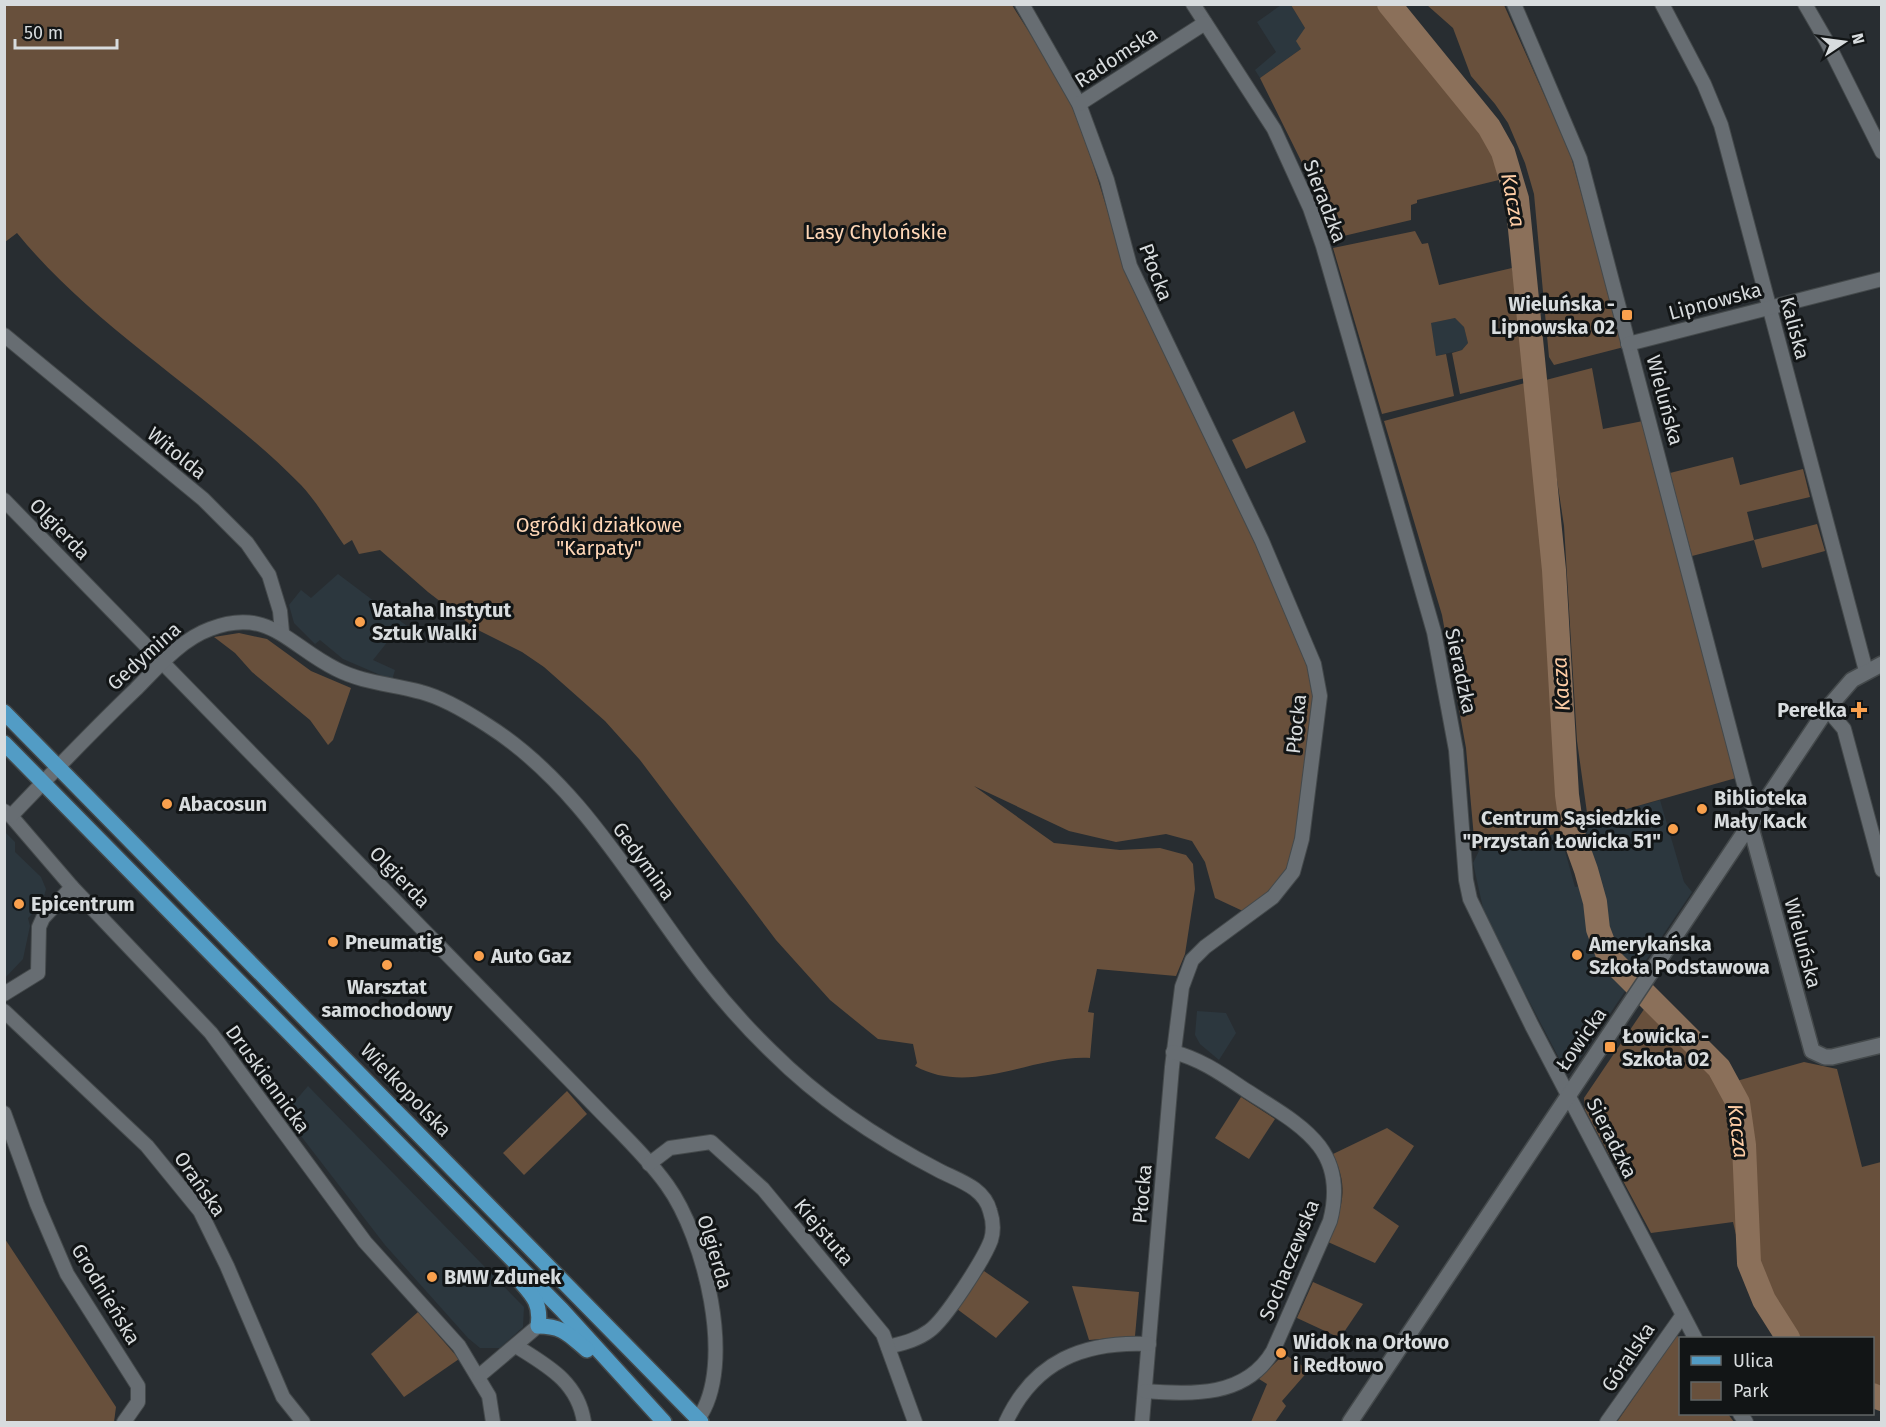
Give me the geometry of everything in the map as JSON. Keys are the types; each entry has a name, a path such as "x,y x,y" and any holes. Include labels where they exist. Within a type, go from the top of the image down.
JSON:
{"main road":[{"name":"Wielkopolska","path":"4,712 699,1421"},
{"path":"4,743 480,1226 663,1422"},
{"path":"480,1226 535,1299 540,1311 538,1326 556,1326 564,1330 628,1383"}],"street":[{"name":"Płocka","path":"1023,4 1079,104 1107,180 1130,266 1262,541 1296,618 1318,679 1318,715 1297,863 1288,880 1273,897 1205,947 1192,960 1182,987 1173,1052 1142,1422"},
{"name":"Sieradzka","path":"1193,4 1274,129 1310,208 1434,632 1456,750 1466,880 1470,899 1568,1095 1694,1337"},
{"name":"Wieluńska","path":"1514,4 1580,159 1754,818 1808,1044 1817,1054 1832,1058 1881,1045"},
{"name":"Kaliska","path":"1662,4 1704,84 1721,125 1866,671"},
{"path":"1805,4 1827,42 1881,152"},
{"name":"Radomska","path":"1079,104 1205,23"},
{"name":"Lipnowska","path":"1629,344 1769,306 1881,279"},
{"name":"Witolda","path":"4,335 203,499 247,543 269,575 280,611 282,632"},
{"name":"Olgierda","path":"4,500 668,1186 697,1248 707,1284 715,1344 714,1376 708,1404 699,1421"},
{"name":"Gedymina","path":"76,748 163,662 194,636 212,628 254,623 282,632 306,652 338,671 368,681 426,693 494,729 545,771 569,796 608,843 703,975 746,1026 779,1059 901,1151 974,1188 985,1198 993,1226 989,1244 941,1321 912,1341 888,1347"},
{"name":"Łowicka","path":"1350,1422 1827,708 1842,689 1866,671 1881,664"},
{"path":"1827,708 1844,729 1881,870"},
{"name":"Druskiennicka","path":"76,748 8,813 72,887 211,1033 365,1242 459,1346 479,1376"},
{"path":"4,994 38,973 39,927 43,918 72,887"},
{"name":"Orańska","path":"4,1011 147,1146 200,1211 227,1266 283,1397 303,1422"},
{"name":"Sochaczewska","path":"1145,1391 1192,1394 1210,1392 1232,1385 1260,1371 1273,1351 1330,1221 1334,1205 1335,1187 1327,1157 1305,1128 1202,1062 1173,1052"},
{"name":"Grodnieńska","path":"4,1113 37,1204 67,1274 138,1386 138,1402 124,1422"},
{"name":"Kiejstuta","path":"649,1164 670,1148 711,1142 763,1189 872,1319 888,1347 915,1422"},
{"name":"Góralska","path":"1607,1422 1682,1316"},
{"path":"492,1422 489,1396 479,1376 538,1326"},
{"path":"1006,1422 1014,1404 1032,1381 1054,1364 1096,1346 1149,1344"},
{"path":"516,1346 567,1381 574,1391 584,1422"}],"shaded area":[{"path":"1281,5 1291,5 1305,28 1301,49 1260,78 1255,70 1276,52 1257,22"},
{"path":"1455,318 1464,327 1468,343 1462,350 1436,356 1430,323"},
{"path":"338,574 407,626 395,628 396,631 373,660 395,670 392,680 343,659 320,640 315,644 294,623 289,605 301,590 311,598"},
{"name":"Amerykańska Szkoła Podstawowa","path":"1660,800 1684,882 1692,892 1576,1064 1561,1062 1485,917 1473,863 1480,849 1560,833 1575,887 1580,886 1564,826"},
{"path":"5,832 15,842 15,852 41,877 46,889 42,904 28,918 30,926 23,959 5,978"},
{"path":"1197,1011 1226,1013 1236,1033 1219,1060 1200,1044 1195,1035"},
{"path":"308,1086 524,1307 523,1327 500,1348 480,1348 468,1338 385,1245 284,1114"}],"green space":[{"name":"Lasy Chylońskie","path":"5,5 1012,5 1052,68 1072,107 1139,301 1257,541 1315,680 1296,848 1285,876 1245,912 1215,898 1205,862 1192,841 1166,834 1116,842 1069,831 974,786 1054,843 1120,850 1160,848 1186,855 1193,864 1195,889 1185,954 1176,976 1097,969 1088,1012 1094,1013 1090,1058 1046,1062 980,1076 958,1077 936,1074 915,1066 917,1063 913,1044 878,1039 830,1000 776,940 640,760 605,721 544,667 522,652 476,629 428,592 380,550 359,554 352,540 344,545 307,492 267,452 83,301 17,233 5,242"},
{"path":"1291,5 1383,5 1487,138 1503,179 1417,200 1417,203 1411,205 1411,220 1331,239 1317,193 1260,78 1301,49 1296,41 1305,28"},
{"path":"1427,5 1504,5 1570,153 1624,347 1554,365 1549,357 1534,194 1525,163 1508,123 1471,76 1453,28"},
{"path":"1415,231 1422,244 1428,243 1439,285 1512,268 1525,352 1523,353 1525,378 1460,394 1452,353 1462,350 1468,343 1464,327 1455,318 1431,323 1436,356 1446,354 1454,396 1382,414 1333,248"},
{"path":"1592,368 1603,429 1643,421 1736,778 1588,820 1577,741 1564,526 1542,381"},
{"path":"1525,383 1528,412 1535,416 1537,431 1534,440 1546,526 1561,827 1560,833 1480,849 1474,838 1466,748 1442,615 1384,421"},
{"path":"1294,411 1306,442 1246,469 1232,440"},
{"path":"1733,457 1740,485 1803,469 1810,497 1747,512 1754,540 1692,556 1670,473"},
{"path":"1817,524 1825,551 1762,568 1754,540"},
{"path":"239,633 267,639 311,671 351,688 333,740 328,745 310,720 214,637"},
{"path":"1657,990 1724,1065 1733,1082 1804,1062 1837,1069 1862,1167 1881,1162 1881,1407 1874,1403 1874,1337 1778,1337 1749,1290 1733,1222 1651,1233 1585,1110 1584,1098"},
{"path":"567,1091 587,1114 524,1175 503,1153"},
{"path":"1241,1097 1275,1119 1249,1159 1215,1138"},
{"path":"1387,1128 1414,1146 1373,1208 1399,1226 1375,1263 1328,1242 1337,1219 1343,1188 1333,1154"},
{"path":"5,1239 116,1407 114,1422 5,1422"},
{"path":"984,1271 1029,1302 996,1338 957,1309"},
{"path":"1313,1282 1363,1304 1340,1338 1297,1318"},
{"path":"1072,1286 1139,1292 1135,1336 1089,1340"},
{"path":"418,1312 459,1359 404,1397 371,1354"},
{"path":"1677,1335 1679,1339 1679,1415 1729,1415 1734,1422 1617,1422"},
{"path":"1284,1354 1309,1370 1282,1401 1286,1406 1275,1422 1251,1422 1267,1384 1259,1379"}],"waterway":[{"name":"Kacza","path":"1389,4 1489,127 1503,152 1517,199 1554,570 1567,795 1572,831 1586,870 1595,902 1598,929 1609,958 1719,1068 1738,1103 1744,1145 1749,1263 1764,1300 1787,1337"},
{"name":"Kacza","path":"1874,1396 1882,1399"}],"place":[{"name":"Wieluńska - Lipnowska 02","path":"1627,315"},
{"name":"Vataha Instytut Sztuk Walki","path":"360,622"},
{"name":"Perełka","path":"1859,710"},
{"name":"Abacosun","path":"167,804"},
{"name":"Biblioteka Mały Kack","path":"1702,809"},
{"name":"Centrum Sąsiedzkie \"Przystań Łowicka 51\"","path":"1673,829"},
{"name":"Epicentrum","path":"19,904"},
{"name":"Pneumatig","path":"333,942"},
{"name":"Amerykańska Szkoła Podstawowa","path":"1577,955"},
{"name":"Auto Gaz","path":"479,956"},
{"name":"Warsztat samochodowy","path":"387,965"},
{"name":"Łowicka - Szkoła 02","path":"1610,1047"},
{"name":"BMW Zdunek","path":"432,1277"},
{"name":"Widok na Orłowo i Redłowo","path":"1281,1353"}],"park label":[{"name":"Ogródki działkowe \"Karpaty\"","path":"599,536"}]}
